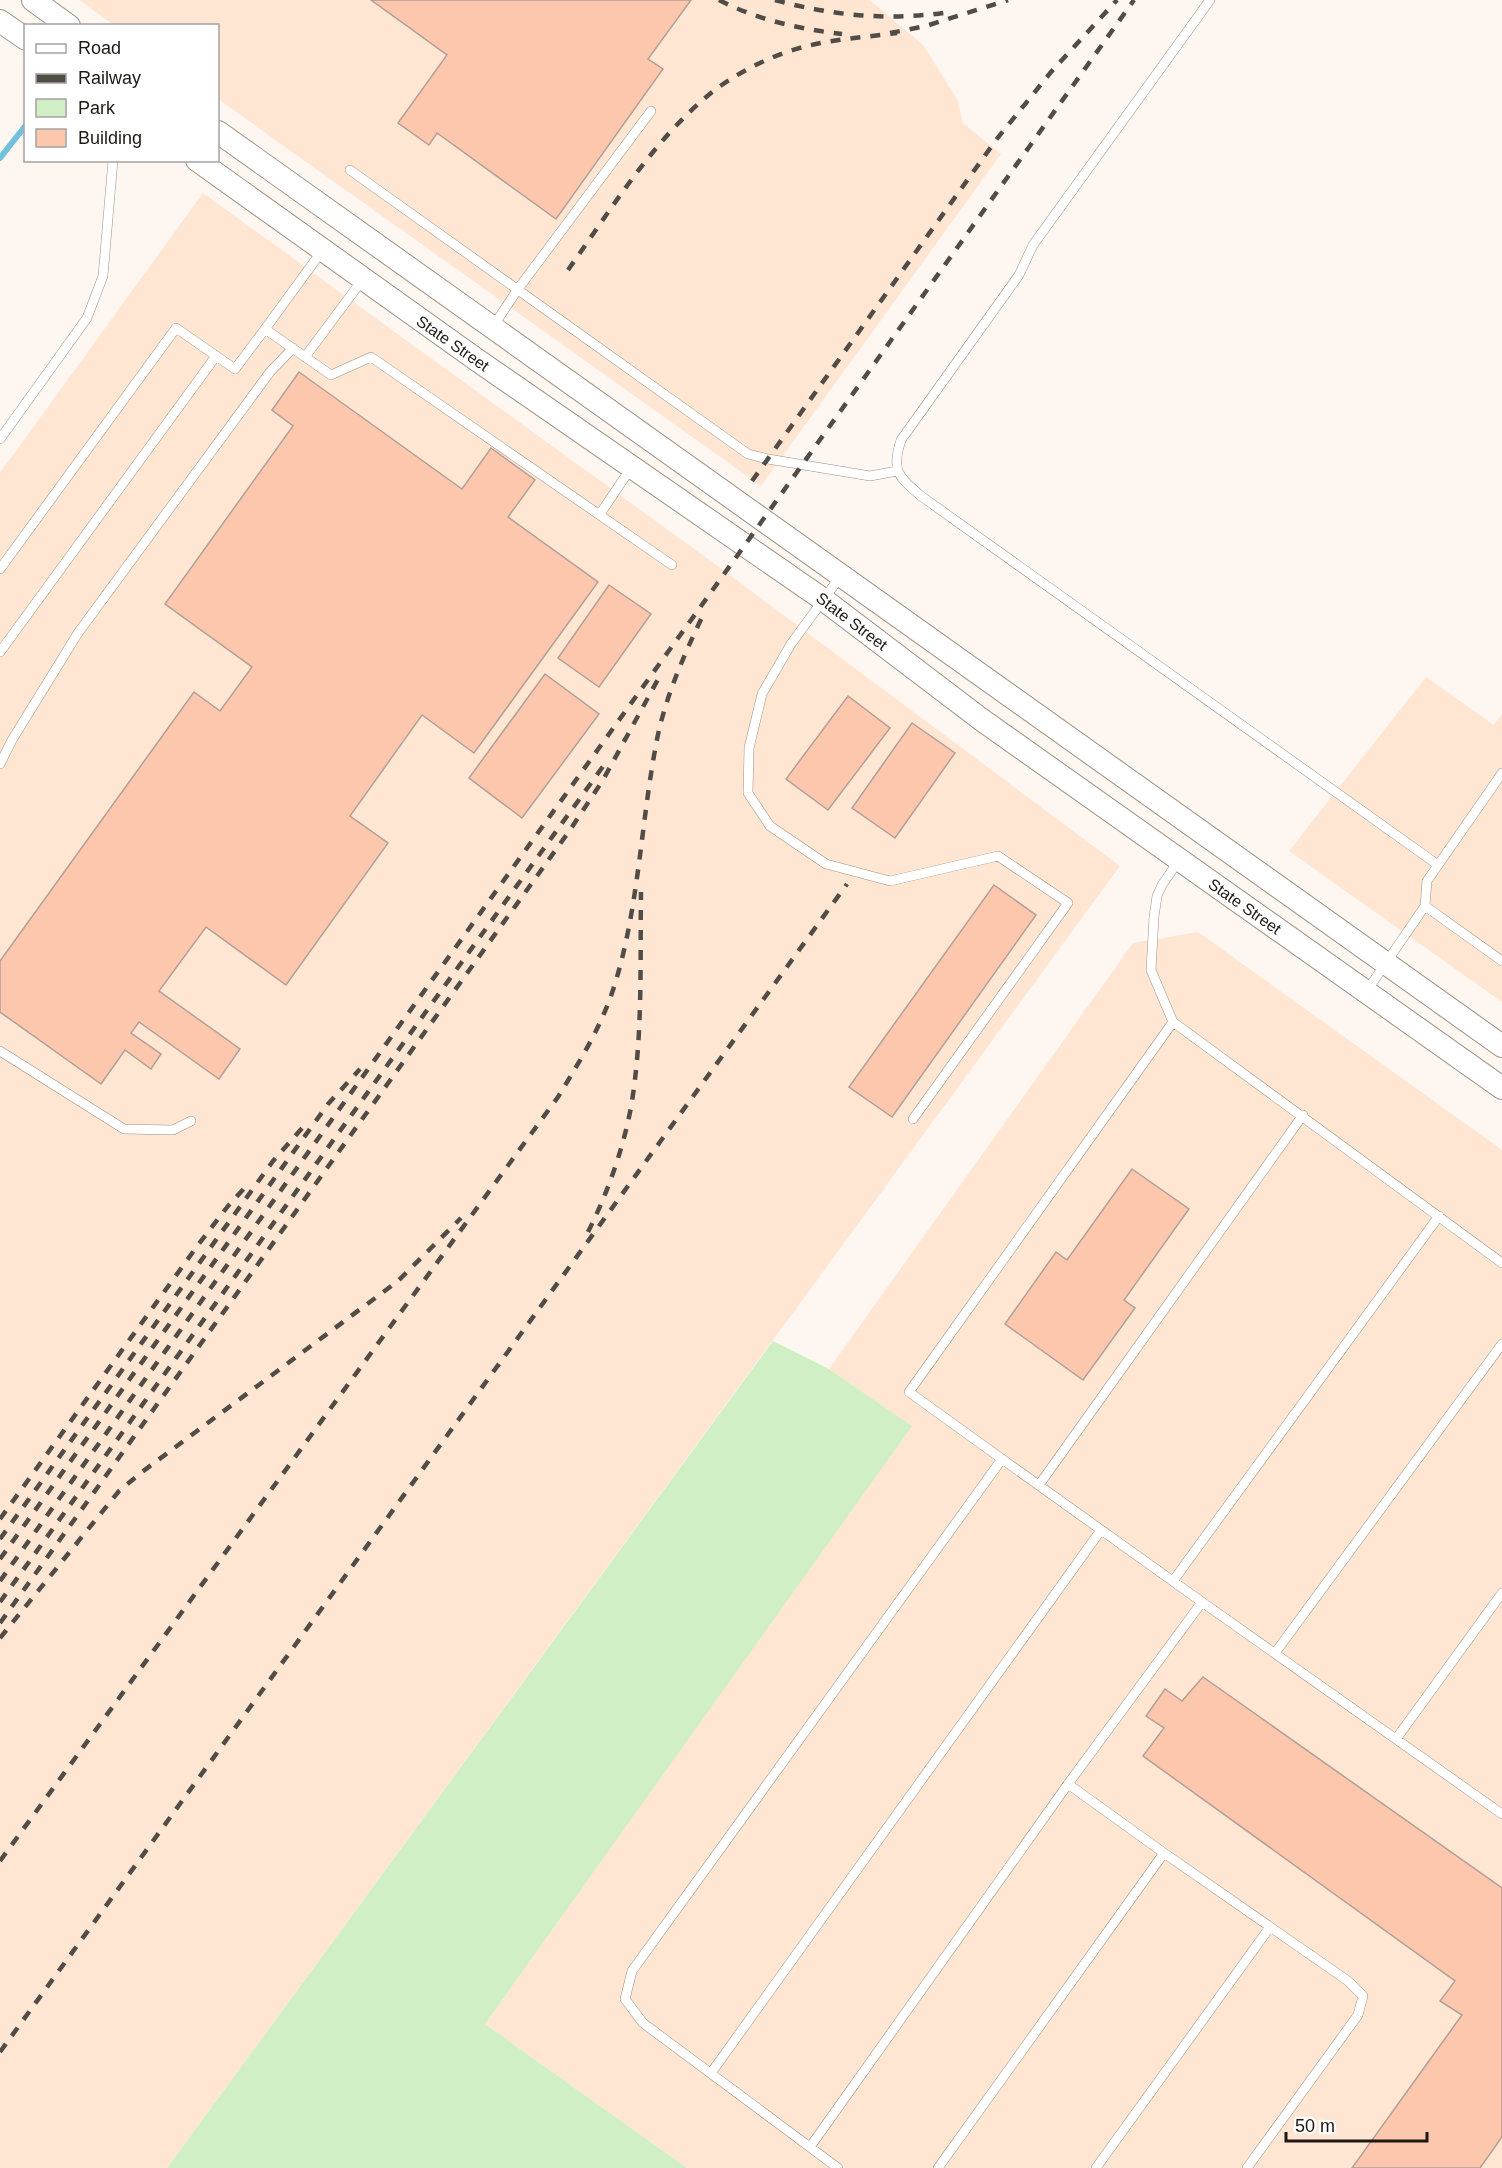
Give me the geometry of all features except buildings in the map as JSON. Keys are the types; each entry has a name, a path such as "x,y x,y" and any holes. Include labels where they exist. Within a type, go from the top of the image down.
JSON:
{"street":[{"path":"33,0 66,24"},
{"path":"0,21 24,38"},
{"name":"State Street","path":"219,133 840,577 1502,1046"},
{"name":"State Street","path":"200,162 363,279 824,600 982,720 1502,1088"}],"lane":[{"path":"1210,0 1033,245 1019,275 901,440 895,458 897,471 904,481 921,496 1438,865"},
{"path":"492,328 518,289 651,111"},
{"path":"0,439 87,318 102,276 113,162"},
{"path":"350,170 748,454 870,476 897,471"},
{"path":"0,569 176,328 235,369 323,250"},
{"path":"306,357 363,279"},
{"path":"266,329 331,375 371,357 672,565"},
{"path":"0,764 12,740 78,633 270,372 293,348"},
{"path":"0,652 216,356"},
{"path":"600,514 632,466"},
{"path":"840,577 791,644 762,694 749,748 748,793 770,826 826,864 890,882 998,856 1068,903 913,1119"},
{"path":"1366,992 1425,906 1427,881 1502,774"},
{"path":"1179,860 1162,885 1154,907 1151,970 1173,1022 1502,1263"},
{"path":"1425,906 1502,961"},
{"path":"1173,1022 909,1392 1502,1814"},
{"path":"0,1051 124,1129 173,1130 191,1121"},
{"path":"1039,1485 1303,1115"},
{"path":"1173,1581 1439,1216"},
{"path":"1275,1653 1502,1344"},
{"path":"838,2168 643,2024 625,2000 632,1971 1002,1459"},
{"path":"711,2073 1101,1530"},
{"path":"1396,1739 1502,1593"},
{"path":"810,2147 1068,1784 1202,1602"},
{"path":"1068,1784 1348,1981 1363,1996 1358,2014 1247,2168"},
{"path":"938,2168 1164,1853"},
{"path":"1096,2168 1270,1927"}],"shaded area":[{"path":"79,0 870,0 923,45 957,99 963,123 1001,154 761,486 219,100 219,24 113,24"},
{"path":"203,193 715,564 1120,866 167,2168 0,2168 0,473"},
{"path":"1426,677 1494,725 1502,714 1502,1002 1289,851"},
{"path":"1198,932 1502,1150 1502,2168 687,2168 485,2024 911,1426 829,1369 1133,943"}],"green space":[{"path":"773,1341 829,1369 912,1426 485,2024 687,2168 167,2168"}],"waterway":[{"path":"0,158 24,128"}],"railway":[{"path":"719,0 779,23 842,34"},
{"path":"775,0 818,10 862,15 906,16 950,12"},
{"path":"890,33 926,26 1008,0"},
{"path":"752,481 996,140 1051,72 1117,0"},
{"path":"0,1581 1134,0"},
{"path":"568,270 615,202 666,136 716,89 753,66 793,50 829,42 897,33"},
{"path":"0,1861 558,1097 580,1060 606,1009 620,966 633,905 650,781 663,715 675,680 704,613"},
{"path":"0,1623 570,830 603,780 662,672"},
{"path":"0,1602 604,765"},
{"path":"0,2052 847,884"},
{"path":"588,1232 614,1171 631,1107 639,1027 641,892"},
{"path":"0,1559 328,1104 360,1069"},
{"path":"0,1539 273,1161 304,1126"},
{"path":"0,1519 198,1245 250,1182"},
{"path":"0,1638 119,1491 398,1281 461,1218"}]}
